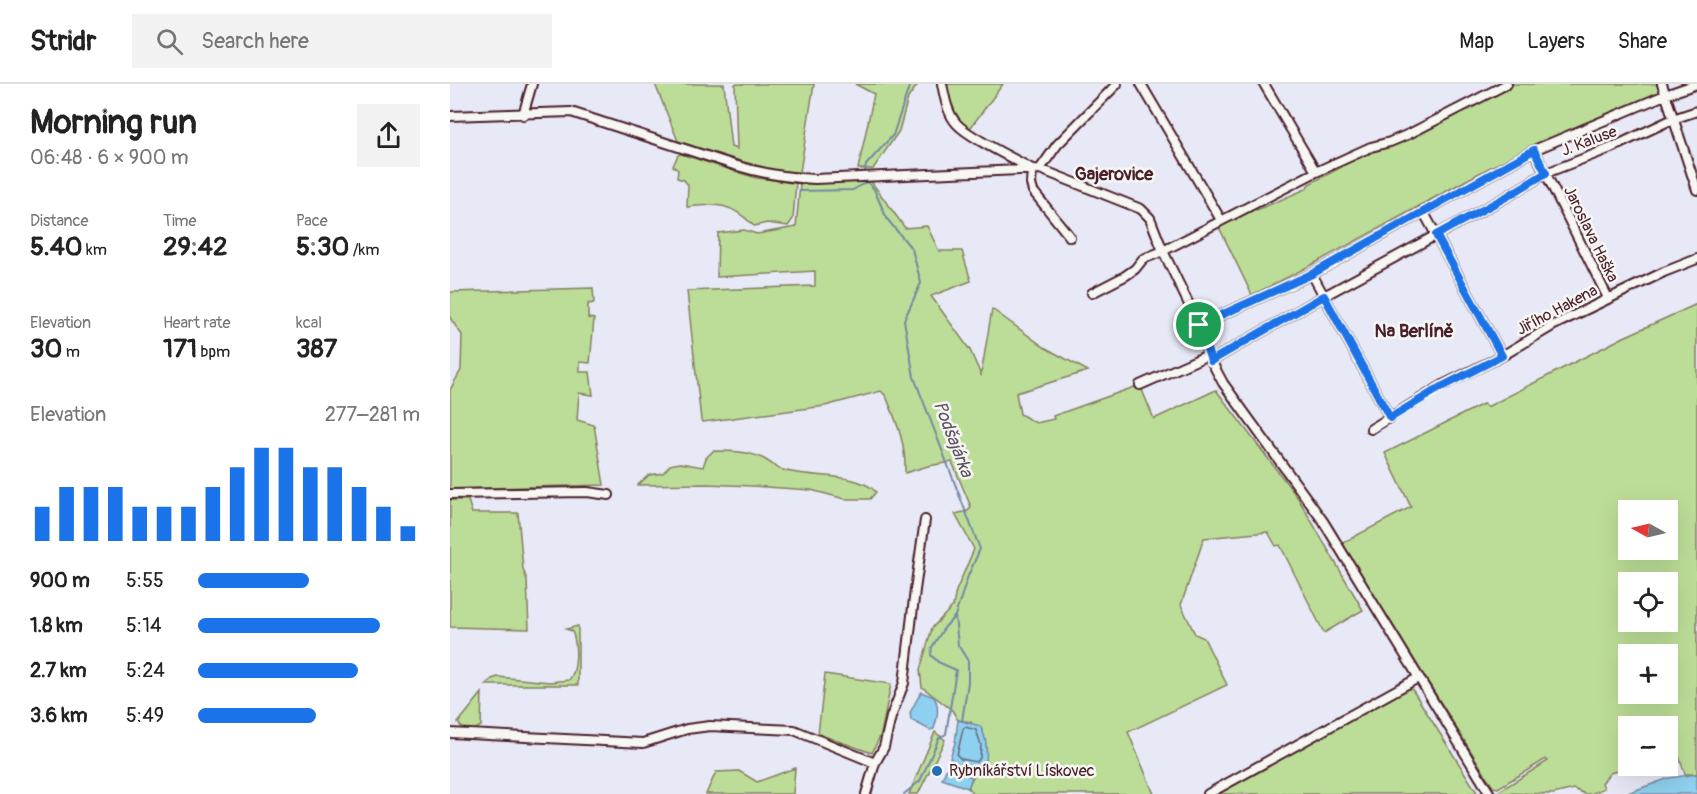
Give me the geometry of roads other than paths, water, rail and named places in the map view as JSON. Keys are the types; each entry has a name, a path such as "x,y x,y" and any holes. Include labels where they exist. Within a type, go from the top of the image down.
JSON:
{"street":[{"path":"524,115 532,84"},
{"path":"942,84 945,104 958,124 982,141 1036,169 1141,209 1150,218 1163,251 1199,325 1210,358 1223,382 1323,521 1490,794"},
{"path":"1070,237 1033,191 1031,183 1036,169 1117,84"},
{"path":"1141,84 1221,220"},
{"path":"1264,84 1316,172"},
{"path":"1092,293 1135,269 1143,259 1163,251 1316,172 1371,147 1409,134 1507,84"},
{"path":"1662,84 1697,190"},
{"path":"1199,325 1312,274 1534,150 1665,95 1697,84"},
{"name":"J. Kaluse","path":"1140,385 1210,358 1508,196 1546,173 1697,111"},
{"path":"450,116 560,112 583,115 759,172 809,179 1036,169"},
{"name":"Jaroslava Haška","path":"1534,150 1608,298"},
{"path":"1423,211 1502,356"},
{"name":"Jiřího Hakena","path":"1371,429 1443,386 1502,356 1554,325 1664,272 1697,260"},
{"path":"1312,274 1390,418"},
{"path":"450,494 587,492 609,495"},
{"path":"867,794 875,763 884,747 891,717 904,683 926,520"},
{"path":"1208,794 1418,678"},
{"path":"450,733 643,743 687,729 710,726 794,730 875,763"}],"water":[{"path":"921,692 934,697 936,701 937,713 934,729 930,730 911,720 910,713"},
{"path":"958,720 980,726 982,730 986,744 986,763 978,768 958,764 950,758 955,743"},
{"path":"947,768 972,777 968,788 942,779"},
{"path":"1697,774 1697,794 1625,794 1669,778"}],"waterway":[{"name":"Podšajárka","path":"865,173 866,165 893,135 910,84"},
{"name":"Podšajárka","path":"864,179 874,189 887,219 912,249 921,283 904,320 914,377 980,549 968,576 955,616 932,647 931,655 938,662 956,670 946,734 939,738 920,781 904,794"},
{"path":"800,191 853,190 866,182"},
{"path":"955,616 958,645 968,661 968,682 962,721"}],"place":[{"name":"Rybníkářství Lískovec","path":"937,771"}],"district":[{"name":"Gajerovice","path":"1114,174"},
{"name":"Na Berlíně","path":"1414,331"}]}
